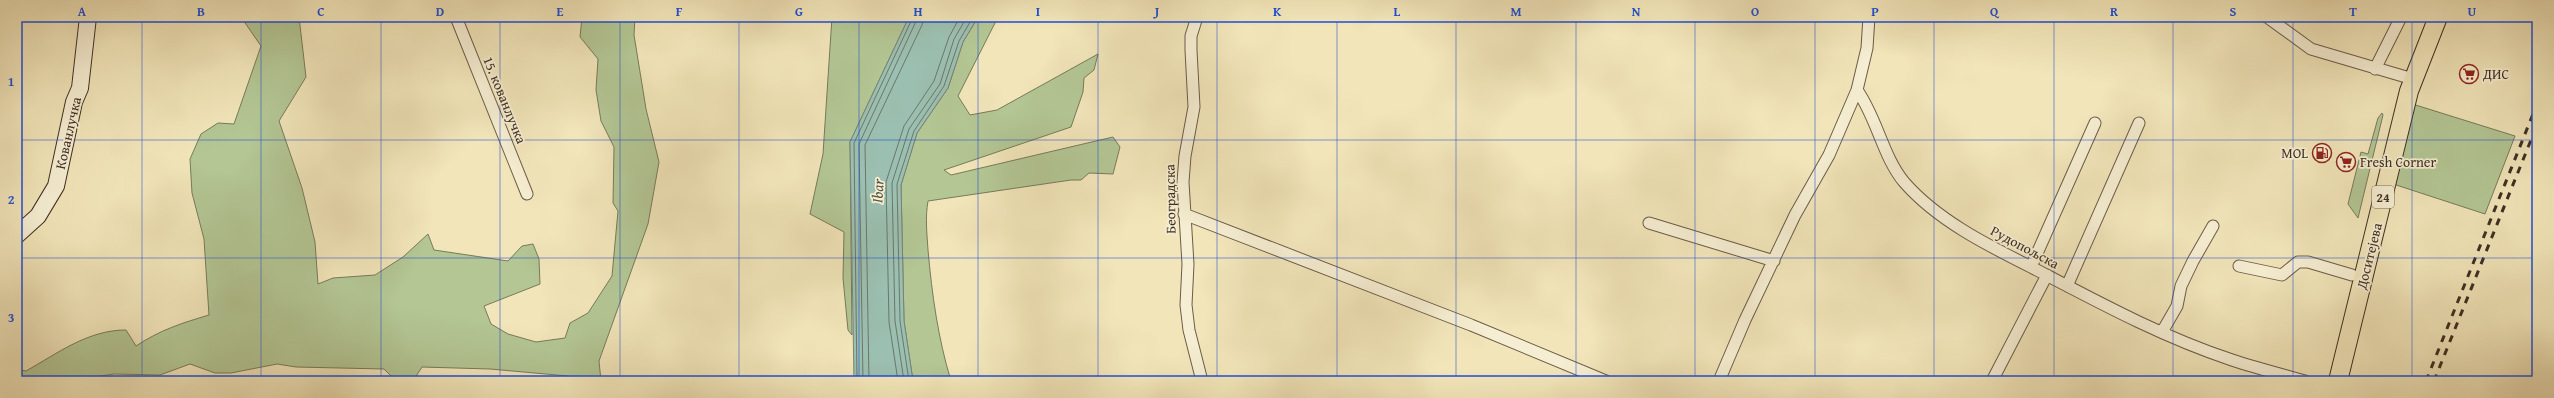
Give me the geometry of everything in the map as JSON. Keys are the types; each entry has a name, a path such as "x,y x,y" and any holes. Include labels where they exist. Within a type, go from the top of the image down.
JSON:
{"main road":[{"name":"Доситејева","path":"2327,381 2352,275 2426,17"},
{"name":"Доситејева","path":"2338,381 2408,77 2438,17"}],"street":[{"name":"Кованлучка","path":"17,236 38,216 56,186 74,102 80,88 88,17"},
{"name":"15. кованлучка","path":"456,17 527,194"},
{"name":"Београдска","path":"1197,17 1190,50 1194,108 1185,156 1184,214 1188,264 1186,305 1189,330 1202,381"},
{"path":"1719,381 1745,320 1795,215 1829,155 1857,90 1867,48 1868,17"},
{"path":"2267,17 2311,49 2375,69 2408,77"},
{"path":"2375,69 2401,17"},
{"name":"Рудопољска","path":"1857,90 1868,106 1886,148 1903,181 1940,214 1988,245 2067,286 2162,332 2232,360 2305,381"},
{"path":"2031,267 2095,123"},
{"path":"2067,286 2139,123"},
{"path":"1184,214 1472,325 1606,381"},
{"path":"1649,223 1774,261"},
{"path":"2162,332 2177,306 2181,286 2193,261 2213,226"},
{"path":"2239,266 2282,275 2298,262 2308,262 2352,275"},
{"path":"1992,381 2046,275"}],"green space":[{"path":"241,17 299,17 306,77 279,121 302,188 315,242 318,284 333,278 375,275 403,257 428,234 434,250 508,261 522,246 533,244 539,259 540,284 484,306 491,324 508,334 536,342 565,338 570,323 588,313 612,276 618,211 613,203 614,147 601,121 596,90 598,59 580,37 582,17 635,17 634,35 646,109 659,162 648,224 599,361 601,381 571,381 568,376 490,369 422,367 413,381 391,376 384,369 296,367 277,364 231,373 215,373 190,364 160,375 114,374 88,378 85,381 17,381 17,369 26,371 86,338 112,331 126,330 136,346 171,328 209,315 204,239 192,193 190,159 201,134 218,123 234,124 261,46"},
{"path":"832,17 909,17 850,142 852,335 848,330 843,278 844,232 810,214 823,154"},
{"path":"978,17 998,17 958,96 970,115 997,110 1098,54 1094,70 1084,78 1083,92 1071,127 944,170 951,175 1113,137 1120,147 1113,174 1089,173 1081,180 1071,180 928,201 926,226 931,283 939,333 951,381 913,381 904,321 901,185 917,133 948,88 963,42"},
{"path":"2406,102 2515,136 2485,214 2387,182"},
{"path":"2382,113 2383,115 2358,218 2348,204 2361,152 2368,154 2378,118"}],"water":[{"name":"Ibar","path":"909,17 978,17 963,42 948,88 917,133 901,185 904,321 913,381 854,381 850,142"}],"railway":[{"path":"2426,381 2537,104"},
{"path":"2434,381 2537,125"}],"place":[{"name":"ДИС","path":"2469,74"},
{"name":"MOL","path":"2322,153"},
{"name":"Fresh Corner","path":"2346,162"}]}
